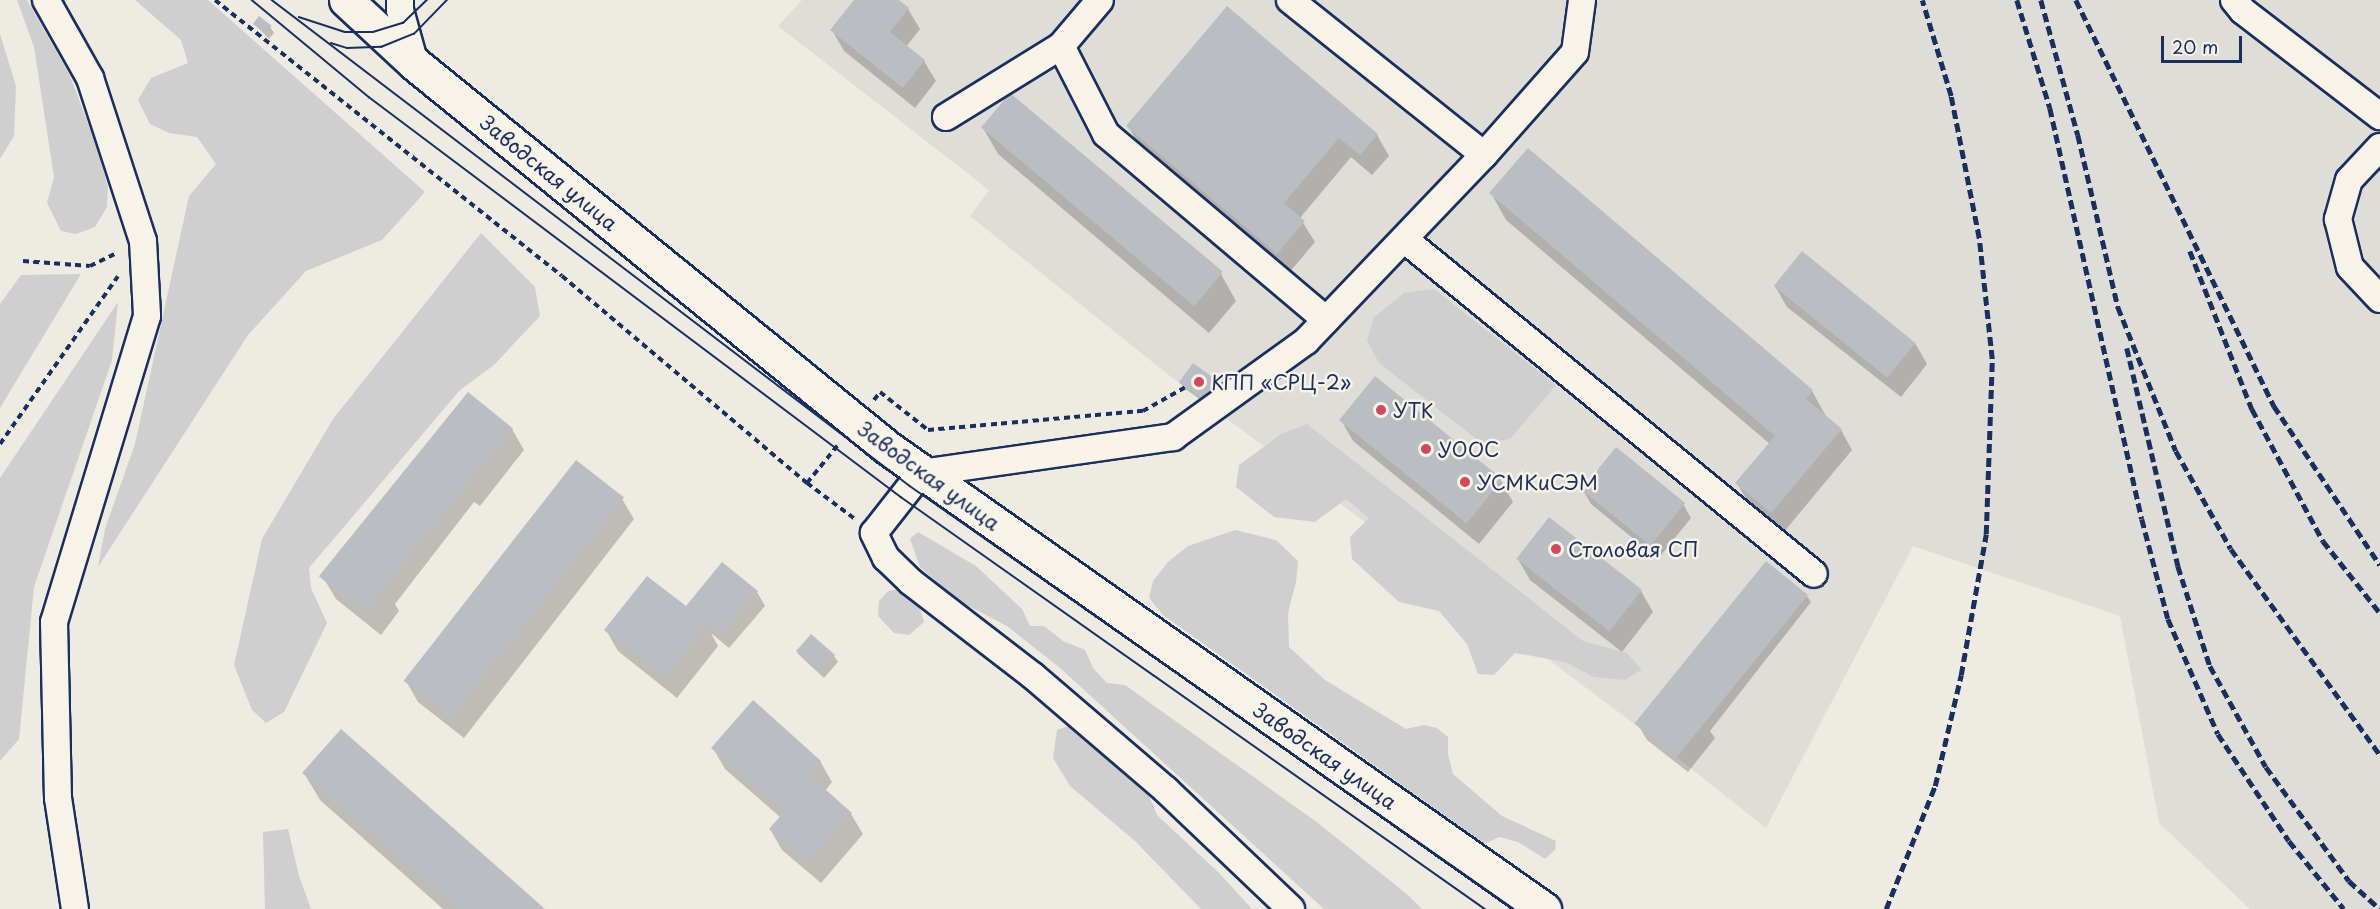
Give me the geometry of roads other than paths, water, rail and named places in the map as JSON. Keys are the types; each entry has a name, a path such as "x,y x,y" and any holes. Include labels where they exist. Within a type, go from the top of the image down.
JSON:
{"main road":[{"name":"Заводская улица","path":"346,0 415,64 856,423 921,473 1544,909"}],"street":[{"path":"46,0 90,78 142,241 147,316 54,622 58,798 75,909"},
{"path":"399,0 415,64"},
{"path":"946,117 1061,46 1100,0"},
{"path":"1290,0 1484,155"},
{"path":"1291,909 1166,789 1033,676 911,582 886,558 874,533 921,473 1173,437 1306,340 1484,155 1575,52 1582,0"},
{"path":"2234,0 2243,11 2380,116"},
{"path":"1061,46 1106,134 1326,320"},
{"path":"2380,147 2349,180 2338,219 2350,267 2380,299"},
{"path":"1404,239 1814,574"}],"tram line":[{"path":"252,0 369,97 901,497 1485,909"},
{"path":"272,0 910,486 1514,909"},
{"path":"299,17 345,32 373,32 403,23 427,0"},
{"path":"331,43 347,48 381,47 414,34 447,0"}],"railway":[{"path":"1886,909 1935,786 1961,675 1986,534 1992,359 1979,238 1951,96 1922,0"},
{"path":"2017,0 2050,108 2142,519 2168,619 2218,734 2289,841 2344,909"},
{"path":"2041,0 2078,135 2118,307 2176,451 2231,549 2380,755"},
{"path":"2076,0 2274,406 2380,565"},
{"path":"2190,251 2252,409 2323,541 2380,613"},
{"path":"2127,348 2178,566 2210,666 2266,767 2349,881 2380,909"}],"place":[{"name":"КПП «СРЦ-2»","path":"1199,382"},
{"name":"УТК","path":"1381,410"},
{"name":"УООС","path":"1426,449"},
{"name":"УСМКиСЭМ","path":"1465,482"},
{"name":"Столовая СП","path":"1556,549"}]}
